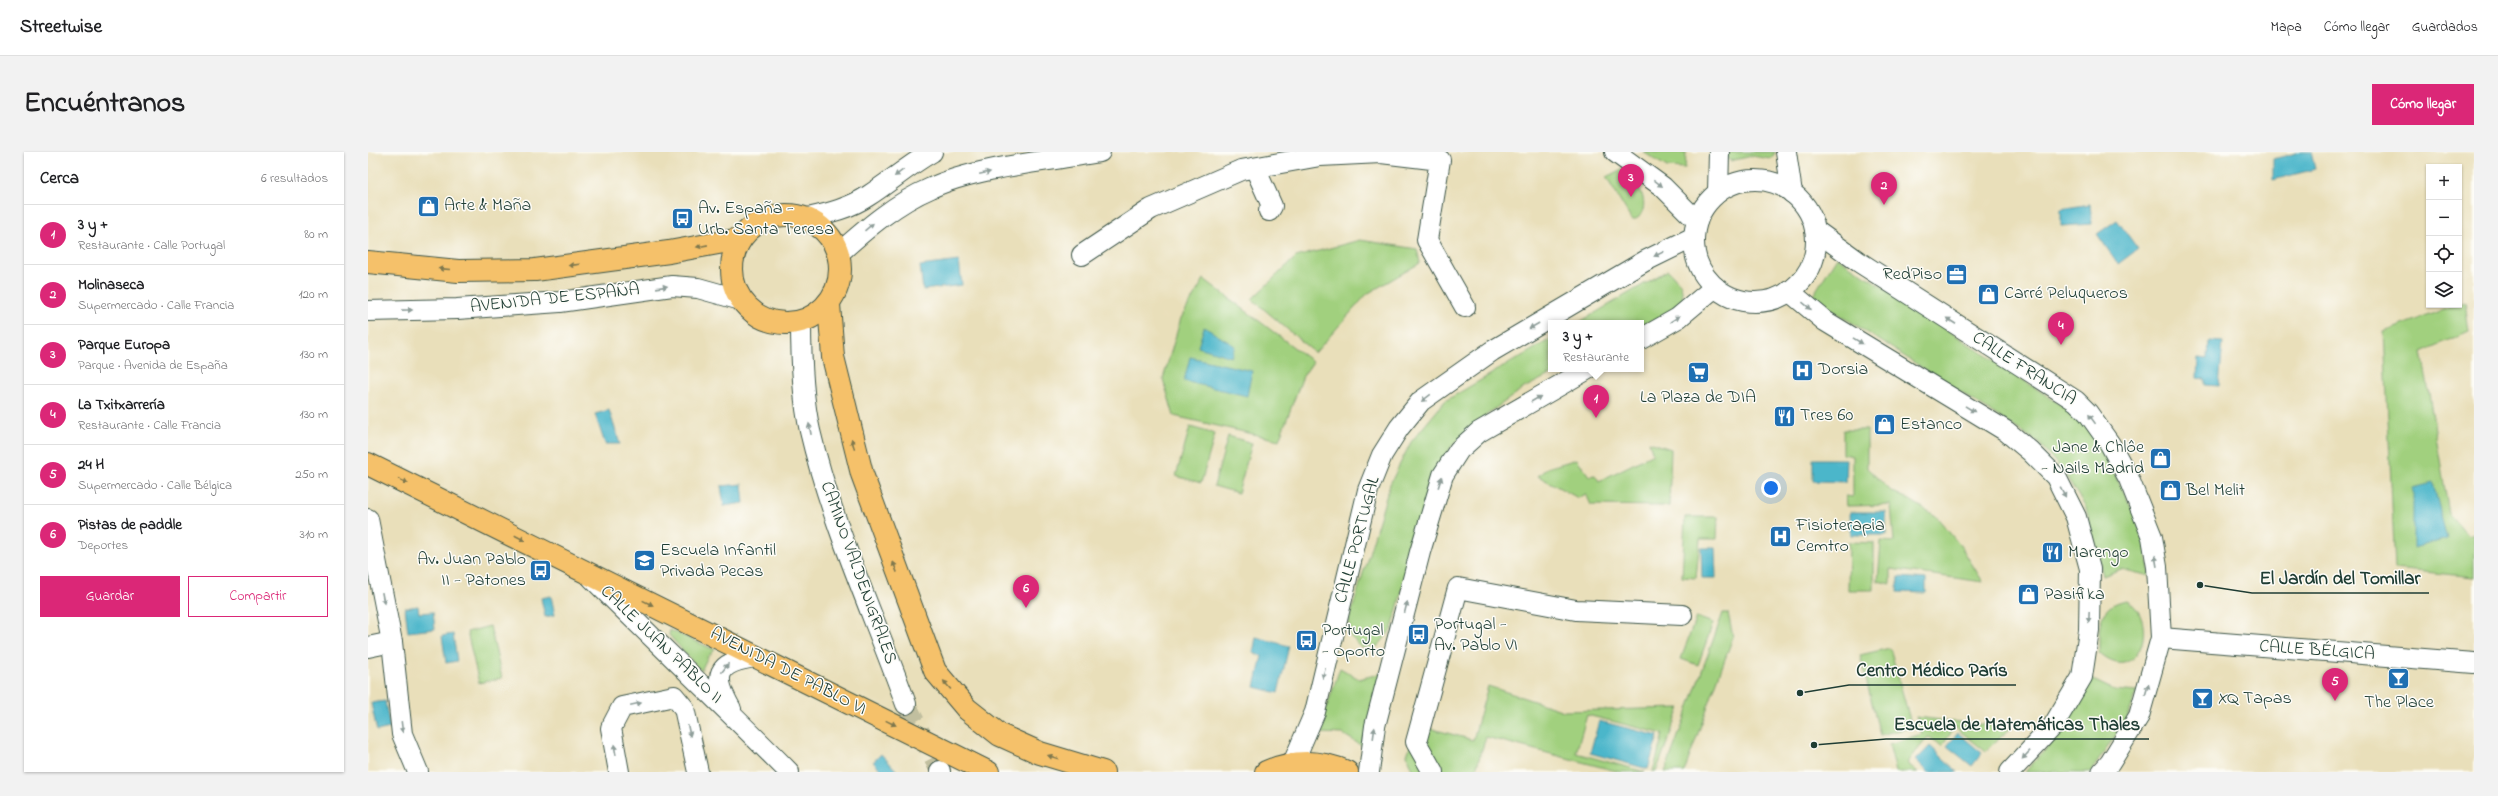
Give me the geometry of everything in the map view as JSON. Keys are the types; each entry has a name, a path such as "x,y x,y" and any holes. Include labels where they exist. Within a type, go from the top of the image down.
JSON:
{"main road":[{"path":"789,214 808,218 827,232 839,253 841,280 829,304 801,322 778,324 757,316 740,300 732,280 732,258 740,239 754,225 770,216 789,214"},
{"name":"AVENIDA DE ESPAÑA","path":"368,262 458,271 535,270 669,252 740,239"},
{"path":"829,304 834,364 862,474 935,671 967,709 1000,735 1040,753 1103,772"},
{"name":"AVENIDA DE PABLO VI","path":"368,464 988,772"},
{"path":"1266,772 1293,763 1324,764 1347,772"}],"street":[{"path":"808,218 835,212 868,197 908,166 932,152"},
{"path":"839,253 879,218 931,188 962,177 1100,152"},
{"path":"1614,152 1663,187 1695,229"},
{"path":"1718,152 1718,192"},
{"path":"1786,152 1792,193"},
{"path":"1082,255 1151,209 1241,170 1320,156 1381,153 1440,160 1427,240 1455,299"},
{"path":"1255,168 1272,206 1269,211"},
{"path":"1748,180 1763,180 1778,185 1792,193 1807,209 1814,230 1815,247 1811,264 1802,279 1789,291 1775,298 1761,302 1746,301 1729,296 1715,287 1706,277 1699,265 1695,229 1705,205 1718,192 1732,184 1748,180"},
{"name":"CALLE PORTUGAL","path":"1293,763 1315,712 1368,490 1382,455 1399,428 1421,401 1492,351 1645,261 1695,229"},
{"name":"CALLE FRANCIA","path":"1814,230 1852,258 2076,401 2088,414 2110,444 2129,479 2152,537 2157,567 2161,638 2139,716 2110,763 2102,772"},
{"name":"AVENIDA DE ESPAÑA","path":"368,311 457,309 560,302 672,286 698,288 740,300"},
{"path":"1644,337 1678,318 1715,287"},
{"path":"1789,291 1825,321 2006,431 2030,451 2056,477 2076,517 2090,569 2089,630 2082,677 2053,726 2010,772"},
{"name":"CAMINO VALDENIGRALES","path":"801,322 801,355 810,430 816,453 833,513 877,623 906,704"},
{"path":"1369,772 1375,726 1420,552 1443,475 1459,450 1479,432 1583,372"},
{"path":"368,519 392,642 402,734 418,772"},
{"name":"CALLE JUAN PABLO II","path":"588,574 696,681 735,716 773,764 788,772"},
{"path":"1432,772 1416,742 1458,588 1576,610 1682,615"},
{"name":"CALLE BÉLGICA","path":"2161,638 2474,663"},
{"path":"368,647 392,642"},
{"name":"CALLE JUAN PABLO II","path":"735,716 720,687 721,674 729,663 755,657"},
{"path":"619,772 611,728 622,707 674,696 684,708 698,772"}],"green space":[{"path":"1643,152 1686,152 1685,168 1667,167"},
{"path":"1724,152 1776,152 1770,159 1752,156 1730,161"},
{"path":"1622,169 1635,182 1643,198 1643,210 1640,216 1632,220 1606,177"},
{"path":"1360,240 1417,249 1420,263 1367,294 1315,353 1252,299 1296,257"},
{"path":"1837,257 2073,413 2087,427 2105,454 2143,532 2150,576 2121,569 2103,576 2086,508 2063,471 2038,442 1812,297"},
{"path":"1668,270 1681,284 1684,305 1644,325 1644,320 1583,320"},
{"path":"1204,279 1313,362 1303,376 1279,440 1174,416 1163,379 1181,318"},
{"path":"2465,302 2469,331 2422,352 2449,514 2468,536 2474,534 2474,577 2395,569 2384,332 2449,308 2462,308 2462,303"},
{"path":"1548,341 1548,372 1555,372 1524,388 1479,420 1452,446 1431,478 1392,629 1378,646 1362,648 1350,636 1349,620 1390,484 1411,442 1445,401"},
{"path":"1190,427 1215,434 1201,483 1176,476"},
{"path":"1843,430 1867,430 1867,468 1891,491 1910,500 1936,516 1962,548 1983,582 1891,569 1891,584 1878,581 1881,541 1894,542 1891,505 1847,506 1846,496 1853,497 1853,456 1843,454"},
{"path":"1228,436 1252,443 1238,493 1214,486"},
{"path":"1649,442 1671,449 1669,506 1591,505 1586,494 1578,498 1538,476 1547,468 1577,459 1589,476 1595,475 1599,481 1653,454"},
{"path":"1685,517 1718,517 1717,539 1700,539 1696,578 1682,577"},
{"path":"1849,542 1874,543 1874,590 1848,590"},
{"path":"2127,600 2137,610 2142,622 2143,635 2140,648 2134,658 2125,663 2113,662 2099,653 2100,626 2105,612 2110,607"},
{"path":"1723,613 1728,613 1733,637 1684,772 1665,772"},
{"path":"1696,617 1713,623 1698,665 1681,659"},
{"path":"490,626 502,678 479,683 467,632"},
{"path":"670,630 715,650 708,656 701,671 669,635"},
{"path":"1890,648 1912,727 1880,735 1860,655"},
{"path":"1340,668 1359,679 1383,673 1365,748 1343,734 1318,733"},
{"path":"2091,679 2114,690 2137,692 2127,719 2094,767 2090,772 2025,772 2053,741"},
{"path":"1488,686 1564,711 1680,708 1656,772 1653,772 1663,734 1587,715 1576,753 1645,772 1620,772 1486,737 1475,772 1414,772 1407,755 1418,725 1473,740"},
{"path":"1916,717 2011,728 1985,751 1955,727 1942,746 1928,737 1907,763 1918,772 1896,772 1889,744 1922,734"}],"water":[{"path":"2300,152 2311,152 2315,169 2273,180 2273,159"},
{"path":"2090,204 2092,224 2061,226 2061,209"},
{"path":"2117,220 2138,249 2118,264 2097,234"},
{"path":"959,261 962,285 923,290 920,266"},
{"path":"1204,327 1235,346 1231,357 1198,347"},
{"path":"2209,341 2223,342 2219,386 2205,385 2205,379 2197,378 2198,358 2208,359"},
{"path":"1190,357 1252,371 1247,396 1184,381"},
{"path":"609,410 620,444 605,444 595,414"},
{"path":"1813,459 1847,459 1846,482 1813,481"},
{"path":"2433,483 2447,539 2413,548 2413,488"},
{"path":"742,484 744,503 724,506 721,486"},
{"path":"1850,512 1886,512 1886,535 1851,535"},
{"path":"1701,548 1715,548 1716,578 1702,578"},
{"path":"1898,577 1926,579 1926,593 1897,592"},
{"path":"551,596 555,615 545,617 541,598"},
{"path":"418,606 419,613 433,612 435,629 408,632 405,608"},
{"path":"453,634 457,661 446,663 442,636"},
{"path":"1256,637 1289,646 1278,693 1255,687 1262,656 1253,653"},
{"path":"385,701 390,728 377,731 371,703"},
{"path":"1599,721 1658,736 1648,769 1590,753"},
{"path":"1958,733 1982,753 1972,766 1947,746"},
{"path":"1930,746 1958,772 1928,772 1916,760"},
{"path":"881,754 897,772 883,772 873,762"}],"tunnel":[{"path":"906,704 940,771"}],"place":[{"name":"Parque Europa","path":"1631,197"},
{"name":"Molinaseca","path":"1884,205"},
{"name":"Arte & Maña","path":"428,206"},
{"name":"Av. España - Urb. Santa Teresa","path":"682,219"},
{"name":"RedPiso","path":"1957,275"},
{"name":"Carré Peluqueros","path":"1989,294"},
{"name":"La Txitxarrería","path":"2061,345"},
{"name":"Dorsia","path":"1803,370"},
{"name":"La Plaza de DIA","path":"1698,373"},
{"name":"Tres 60","path":"1784,416"},
{"name":"3 y +","path":"1596,418"},
{"name":"Estanco","path":"1885,425"},
{"name":"Jane & Chlôe - Nails Madrid","path":"2160,458"},
{"name":"Bel Melit","path":"2171,491"},
{"name":"Fisioterapia Cemtro","path":"1781,536"},
{"name":"Marengo","path":"2052,553"},
{"name":"Escuela Infantil Privada Pecas","path":"645,561"},
{"name":"Av. Juan Pablo II - Patones","path":"541,570"},
{"name":"El Jardín del Tomillar","path":"2200,585"},
{"name":"Pasifika","path":"2028,595"},
{"name":"Pistas de paddle","path":"1026,608"},
{"name":"Portugal - Av. Pablo VI","path":"1418,635"},
{"name":"Portugal - Oporto","path":"1306,641"},
{"name":"The Place","path":"2399,678"},
{"name":"Centro Médico París","path":"1800,693"},
{"name":"XQ Tapas","path":"2203,699"},
{"name":"24 H","path":"2335,701"},
{"name":"Escuela de Matemáticas Thales","path":"1814,745"}]}
